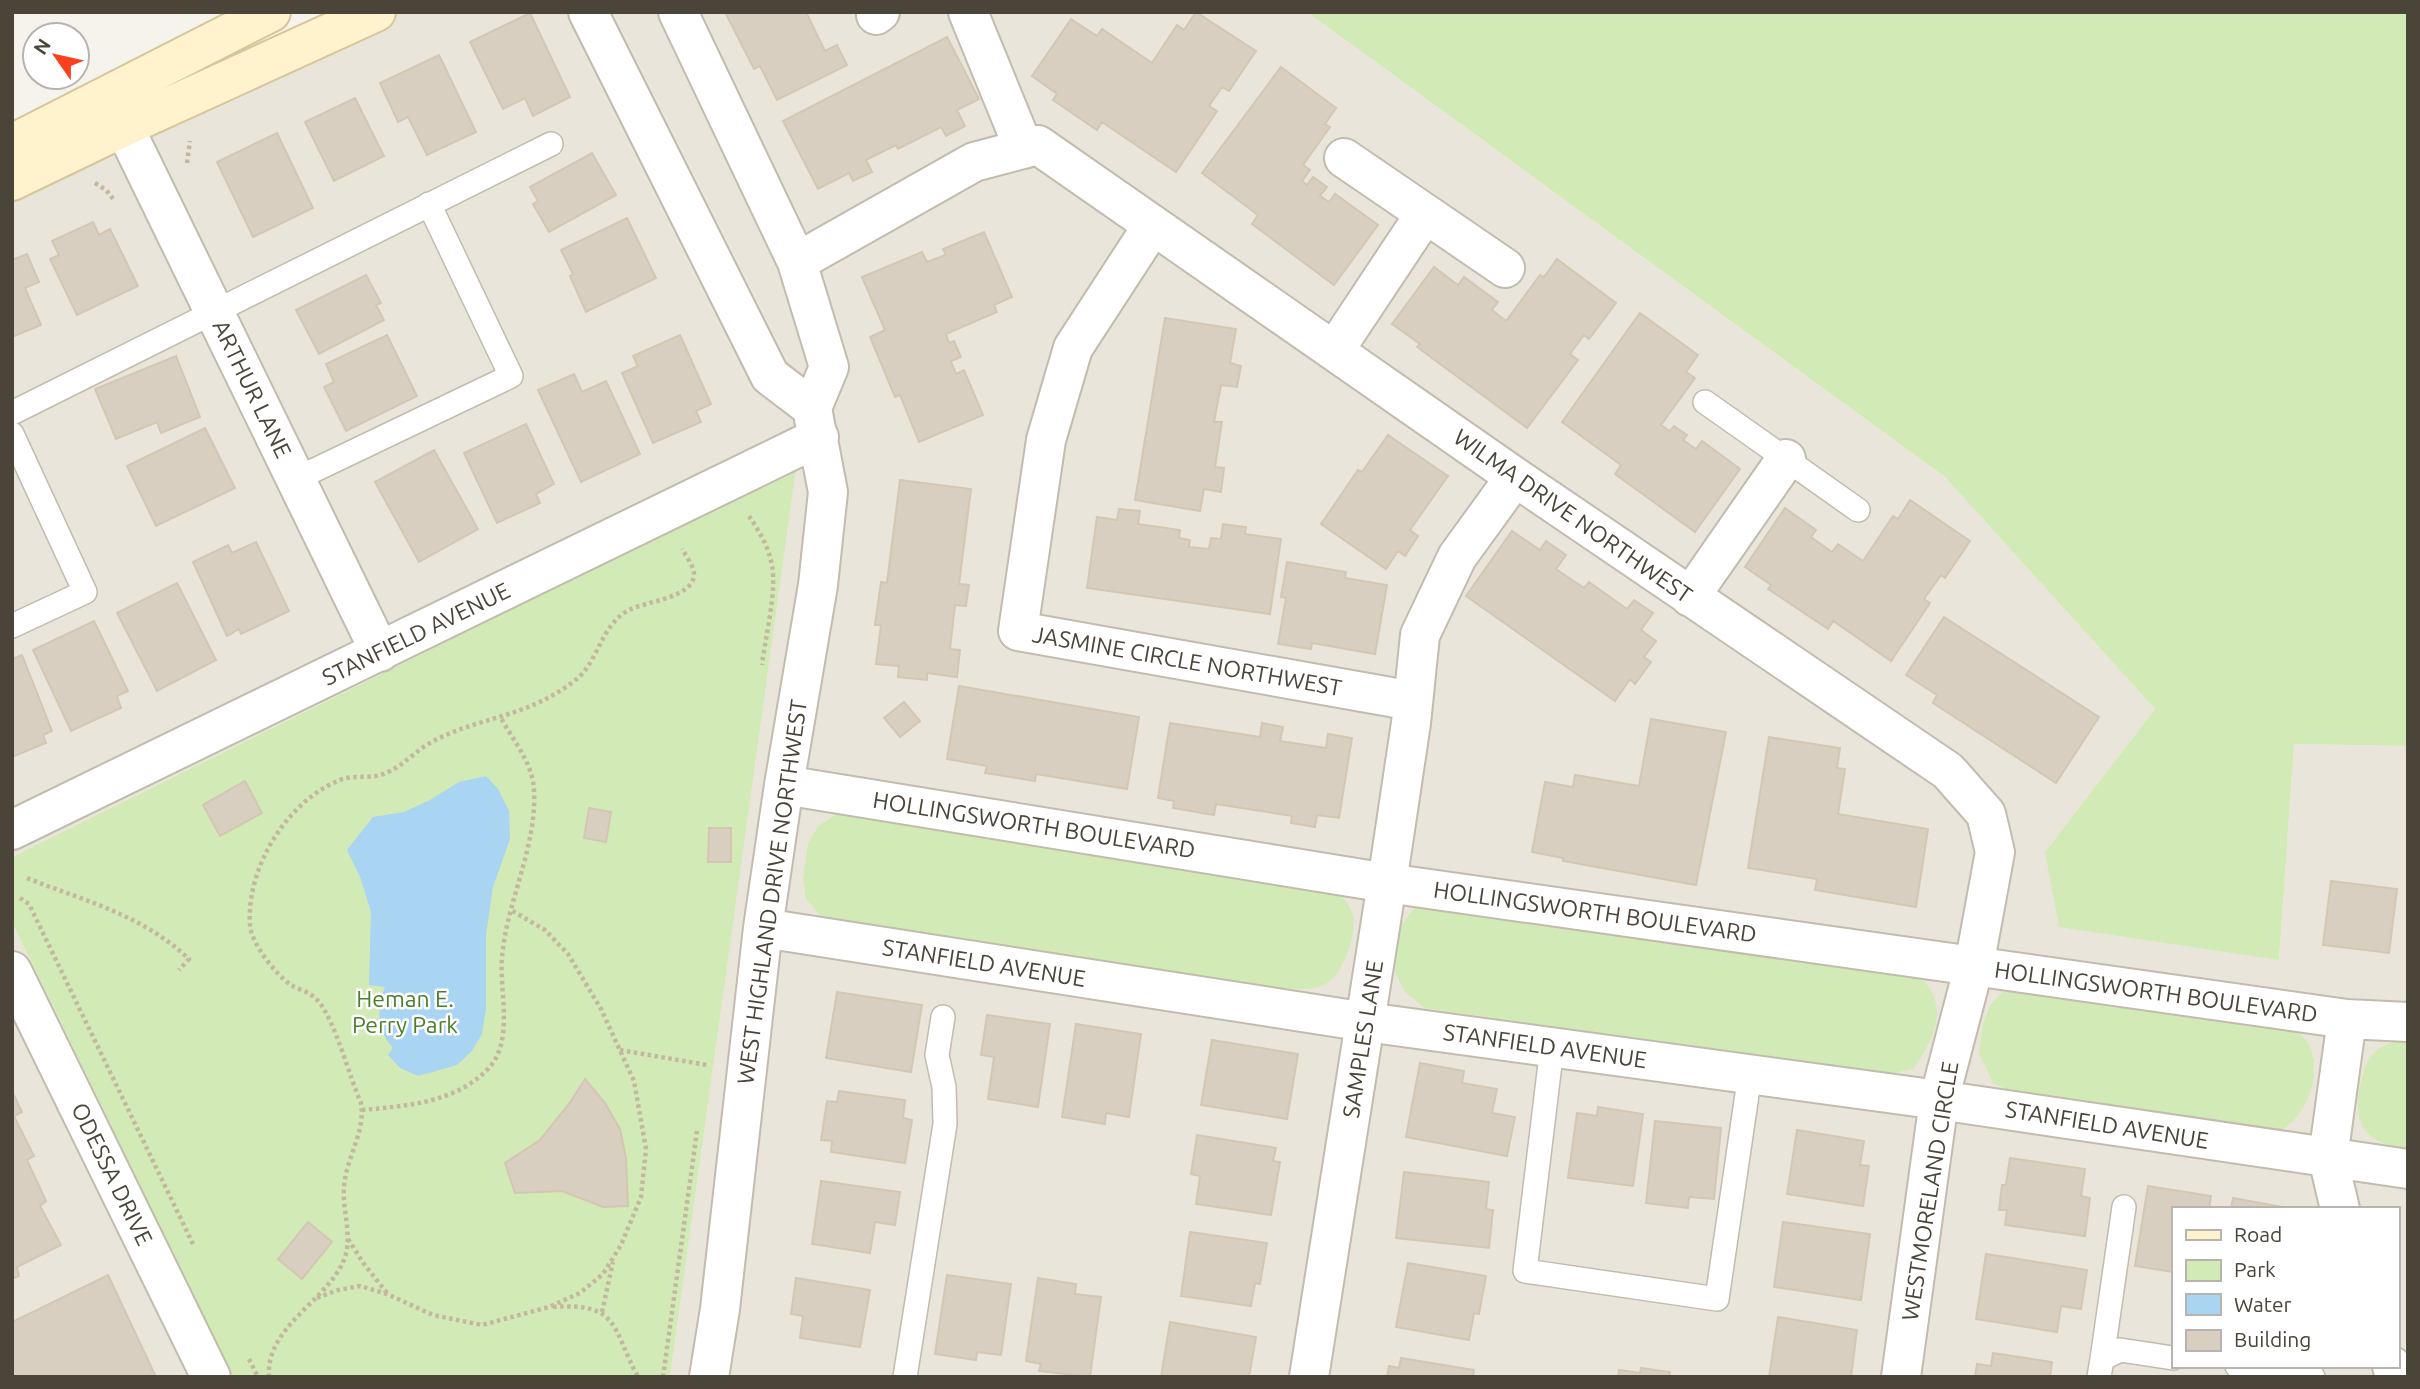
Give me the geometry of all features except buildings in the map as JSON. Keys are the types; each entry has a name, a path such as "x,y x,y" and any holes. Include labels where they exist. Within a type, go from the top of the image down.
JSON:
{"street":[{"path":"12,144 271,12"},
{"path":"12,181 376,12"},
{"path":"588,12 770,376 815,423"},
{"path":"678,12 797,262 829,367 815,423"},
{"path":"968,12 1024,149"},
{"name":"ARTHUR LANE","path":"124,127 380,652"},
{"name":"WILMA DRIVE NORTHWEST","path":"797,262 974,162 1038,145 1515,477 1948,771 1986,814 1994,852 1974,966"},
{"path":"1344,158 1505,268"},
{"path":"1334,351 1425,214"},
{"name":"JASMINE CIRCLE NORTHWEST","path":"1153,225 1073,348 1046,440 1018,631 1413,701"},
{"name":"STANFIELD AVENUE","path":"12,830 380,652 815,423"},
{"name":"WEST HIGHLAND DRIVE NORTHWEST","path":"709,1377 720,1309 763,928 818,585 828,492 815,423"},
{"path":"1690,597 1786,459"},
{"name":"SAMPLES LANE","path":"1309,1377 1387,883 1420,635 1457,557 1515,477"},
{"name":"HOLLINGSWORTH BOULEVARD","path":"784,785 1387,883 2347,1019 2408,1022"},
{"name":"STANFIELD AVENUE","path":"763,928 1366,1022 1939,1100 2408,1169"},
{"name":"WESTMORELAND CIRCLE","path":"1901,1377 1939,1100 1974,966"},
{"name":"ODESSA DRIVE","path":"12,971 211,1377"},
{"path":"2340,1207 2328,1158 2347,1019"}],"lane":[{"path":"12,413 551,144"},
{"path":"296,479 511,376 429,204"},
{"path":"1705,402 1858,510"},
{"path":"12,434 85,592 12,626"},
{"path":"905,1377 945,1124 944,1087 937,1055 943,1017"},
{"path":"1552,1047 1525,1271 1717,1299 1750,1074"},
{"path":"2100,1368 2124,1207"},
{"path":"2100,1368 2120,1350 2172,1357"},
{"path":"2250,1368 2313,1377"}],"path":[{"path":"269,1377 268,1364 284,1334 298,1314 332,1282 344,1260 348,1239 343,1206 344,1184 363,1117 327,1012 316,998 290,984 273,970 250,928 251,892 259,868 277,835 300,806 321,789 343,779 369,778 386,773 429,743 541,702 566,686 584,672 612,622 629,610 683,592 692,583 694,571 682,549"},
{"path":"362,1110 416,1105 444,1096 467,1086 487,1069 499,1052 503,1036 501,973 504,941 526,860 534,816 534,787 530,767 501,718"},
{"path":"27,877 140,921 169,940 189,959 179,970"},
{"path":"20,898 29,904 195,1249"},
{"path":"313,1300 338,1290 360,1286 387,1294 433,1315 482,1325 549,1307 580,1293 603,1274 615,1256 641,1197 646,1149 634,1081 601,1009 568,954 545,930 511,910"},
{"path":"619,1050 707,1065"},
{"path":"348,1239 387,1294"},
{"path":"602,1312 615,1256"},
{"path":"549,1307 580,1305 602,1312 615,1326 638,1377"},
{"path":"247,1355 258,1377"}],"shaded area":[{"path":"362,12 1307,12 1945,477 2155,709 2045,852 2279,960 2294,744 2408,746 2408,1377 670,1377 795,468 12,857 12,190"},
{"path":"12,922 233,1377 12,1377"}],"green space":[{"path":"1307,12 2408,12 2408,746 2294,744 2279,960 2059,927 2045,852 2155,709 1945,477"},
{"name":"Heman E. Perry Park","path":"796,468 670,1377 233,1377 12,922 12,857"},
{"path":"855,812 1331,887 1346,901 1352,912 1354,921 1348,953 1337,973 1324,985 1297,989 851,925 821,916 806,899 803,878 808,844 818,826 837,814"},
{"path":"1418,904 1911,970 1924,981 1932,993 1937,1017 1934,1030 1913,1069 1885,1075 1425,1008 1405,992 1395,972 1395,946 1402,924"},
{"path":"2006,989 2282,1022 2302,1036 2310,1047 2314,1071 2309,1096 2296,1117 2278,1132 2015,1093 1993,1083 1979,1053 1983,1024 1991,1004"},
{"path":"2408,1040 2408,1149 2382,1143 2372,1137 2360,1121 2358,1110 2362,1078 2369,1060 2381,1048"}],"water":[{"path":"486,776 498,789 509,811 510,839 493,887 486,934 486,1009 482,1034 472,1051 457,1065 418,1076 400,1068 388,1055 393,1048 381,1027 379,1011 385,987 369,985 371,912 360,877 347,850 373,817 404,812 459,782"}]}
